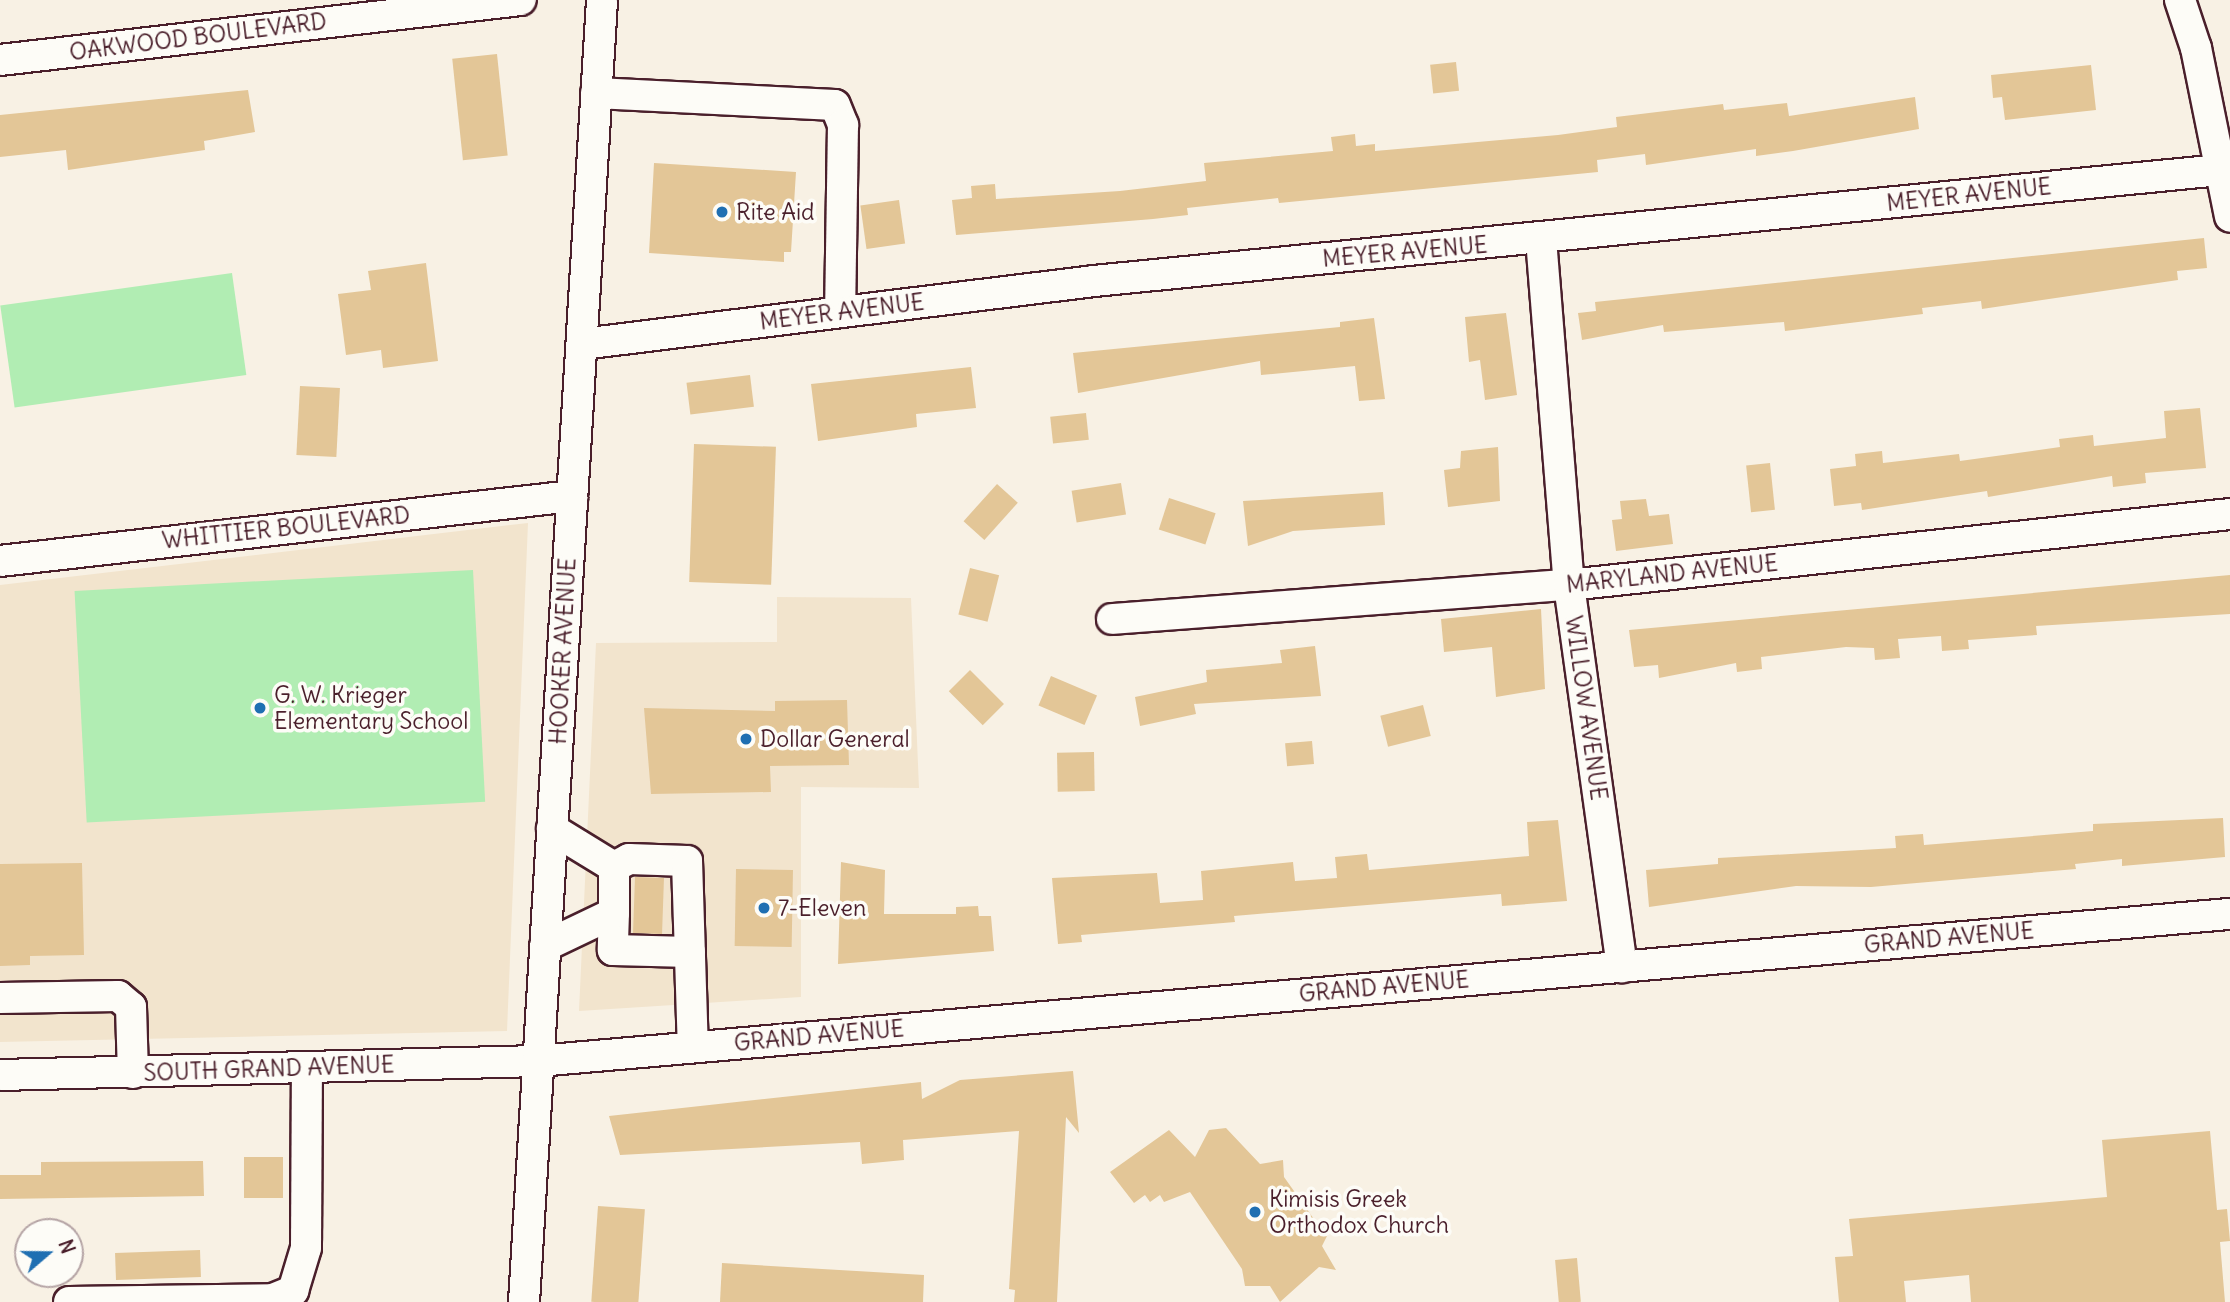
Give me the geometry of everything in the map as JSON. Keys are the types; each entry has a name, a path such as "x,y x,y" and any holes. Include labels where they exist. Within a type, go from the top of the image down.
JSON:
{"street":[{"name":"OAKWOOD BOULEVARD","path":"0,60 521,0"},
{"name":"HOOKER AVENUE","path":"524,1302 602,0"},
{"path":"2180,0 2227,169 2230,217"},
{"path":"596,93 835,105 843,125 840,312"},
{"name":"MEYER AVENUE","path":"582,344 840,312 2227,169"},
{"name":"WILLOW AVENUE","path":"1541,239 1569,585 1622,967"},
{"name":"WHITTIER BOULEVARD","path":"0,561 572,496"},
{"name":"MARYLAND AVENUE","path":"1112,619 1569,585 2230,514"},
{"path":"552,829 614,867"},
{"path":"614,867 629,859 687,861 693,1047"},
{"path":"614,867 613,950 690,952"},
{"path":"545,946 614,913"},
{"name":"GRAND AVENUE","path":"538,1060 2230,914"},
{"path":"0,998 118,996 131,1007 133,1073"},
{"name":"SOUTH GRAND AVENUE","path":"0,1075 538,1060"},
{"path":"69,1302 272,1299 293,1292 306,1248 307,1068"}],"shaded area":[{"name":"G. W. Krieger Elementary School","path":"528,523 507,1031 0,1042 0,585"},
{"path":"777,597 911,598 919,788 801,787 801,997 579,1011 596,643 777,642"}],"green space":[{"path":"232,273 246,375 15,408 0,306"},
{"path":"473,570 485,802 87,823 75,591"}],"building":[{"path":"497,54 508,155 463,160 452,59"},
{"path":"1456,62 1459,91 1433,94 1430,65"},
{"path":"2091,65 2096,110 2005,120 2002,97 1993,98 1991,75"},
{"path":"248,90 255,132 204,141 205,150 68,170 66,150 0,157 0,115"},
{"path":"1915,97 1919,129 1793,151 1756,156 1756,149 1646,165 1645,154 1597,160 1598,172 1279,203 1278,198 1187,208 1188,215 956,235 952,200 972,198 971,186 995,184 996,199 1120,191 1206,181 1204,163 1333,151 1331,137 1355,134 1356,146 1375,144 1375,151 1558,135 1617,127 1616,117 1723,104 1724,110 1787,103 1789,116"},
{"name":"Rite Aid","path":"654,163 796,172 791,252 784,252 784,262 649,253"},
{"path":"899,200 905,244 867,249 860,205"},
{"path":"2204,238 2207,268 2177,271 2178,280 1982,309 1981,301 1922,308 1923,314 1785,331 1784,322 1664,332 1663,325 1582,340 1578,313 1596,311 1595,302"},
{"path":"426,263 438,361 383,368 381,350 346,355 338,294 371,290 368,271"},
{"path":"1506,313 1517,395 1485,400 1480,360 1469,362 1465,317"},
{"path":"1374,318 1385,399 1359,401 1355,366 1261,375 1260,361 1078,393 1073,353 1340,327 1340,322"},
{"path":"971,367 976,408 916,414 917,427 818,441 811,384"},
{"path":"750,375 754,407 690,415 686,383"},
{"path":"300,386 340,388 336,457 296,455"},
{"path":"2200,408 2206,468 2145,473 2146,483 2113,487 2112,476 1988,497 1987,491 1862,510 1861,503 1834,506 1830,469 1856,466 1855,454 1882,451 1883,463 1959,454 1960,461 2060,447 2059,439 2093,435 2094,446 2166,438 2164,411"},
{"path":"1086,413 1089,440 1053,444 1050,417"},
{"path":"694,444 776,447 771,585 689,582"},
{"path":"1498,447 1500,501 1448,507 1444,470 1460,468 1461,451"},
{"path":"1770,463 1775,510 1751,512 1746,466"},
{"path":"1121,483 1126,515 1077,522 1072,491"},
{"path":"997,484 1018,503 984,540 964,521"},
{"path":"1383,492 1385,525 1293,531 1248,546 1243,501"},
{"path":"1169,498 1216,513 1205,545 1159,529"},
{"path":"1646,499 1649,516 1669,514 1673,544 1616,551 1612,520 1622,519 1620,501"},
{"path":"970,568 999,575 987,622 958,615"},
{"path":"2230,575 2230,614 2036,626 2037,635 1968,640 1969,649 1942,651 1941,636 1898,639 1900,658 1875,660 1874,648 1846,647 1761,657 1762,669 1737,672 1736,663 1659,678 1658,665 1634,667 1629,630"},
{"path":"1541,609 1545,689 1496,697 1492,647 1444,652 1441,619"},
{"path":"1315,646 1321,696 1194,704 1196,714 1140,726 1135,697 1207,682 1206,670 1282,663 1280,650"},
{"path":"970,670 1004,704 983,725 949,691"},
{"path":"1051,676 1097,696 1085,725 1038,705"},
{"name":"Dollar General","path":"847,700 849,765 770,766 771,792 651,794 644,708 775,711 775,701"},
{"path":"1423,705 1431,736 1388,747 1380,716"},
{"path":"1312,741 1314,764 1287,766 1285,743"},
{"path":"1094,752 1095,791 1058,792 1057,753"},
{"path":"2223,818 2225,857 2122,866 2122,859 2075,864 2076,869 1871,887 1796,886 1649,907 1646,870 1718,864 1718,858 1896,848 1895,836 1923,834 1924,845 2093,831 2093,824"},
{"path":"1558,820 1567,901 1502,906 1501,894 1234,916 1235,922 1081,935 1082,942 1058,944 1052,878 1157,873 1160,903 1203,900 1201,871 1293,862 1295,881 1337,878 1335,857 1367,854 1369,870 1529,856 1527,822"},
{"path":"841,862 885,870 884,914 956,914 956,907 978,906 979,916 991,916 994,951 838,964"},
{"path":"82,863 84,955 30,956 30,965 0,966 0,864"},
{"name":"7-Eleven","path":"736,869 793,870 792,947 735,946"},
{"path":"635,877 664,878 662,934 633,933"},
{"path":"1073,1071 1079,1133 1066,1117 1057,1302 1014,1302 1015,1290 1009,1289 1019,1131 903,1140 904,1160 862,1164 860,1142 620,1155 609,1116 921,1082 922,1099 960,1080"},
{"name":"Kimisis Greek Orthodox Church","path":"1226,1128 1260,1164 1283,1160 1284,1177 1316,1222 1332,1226 1322,1246 1336,1270 1319,1267 1280,1302 1270,1286 1245,1286 1242,1269 1190,1192 1164,1202 1160,1195 1150,1202 1145,1195 1134,1203 1110,1172 1169,1130 1195,1157 1209,1130"},
{"path":"2210,1131 2217,1210 2227,1209 2230,1241 2220,1242 2225,1302 1971,1302 1969,1275 1904,1281 1906,1302 1839,1302 1835,1257 1853,1256 1849,1219 2107,1197 2102,1140"},
{"path":"244,1157 283,1157 283,1198 244,1198"},
{"path":"203,1161 204,1196 0,1199 0,1175 41,1175 41,1162"},
{"path":"598,1206 645,1209 638,1302 591,1302"},
{"path":"200,1250 201,1277 116,1280 115,1253"},
{"path":"1577,1258 1581,1302 1559,1302 1555,1260"},
{"path":"722,1263 924,1275 923,1302 720,1302"}],"place":[{"name":"Rite Aid","path":"722,212"},
{"name":"G. W. Krieger Elementary School","path":"260,708"},
{"name":"Dollar General","path":"746,739"},
{"name":"7-Eleven","path":"764,908"},
{"name":"Kimisis Greek Orthodox Church","path":"1255,1212"}]}
